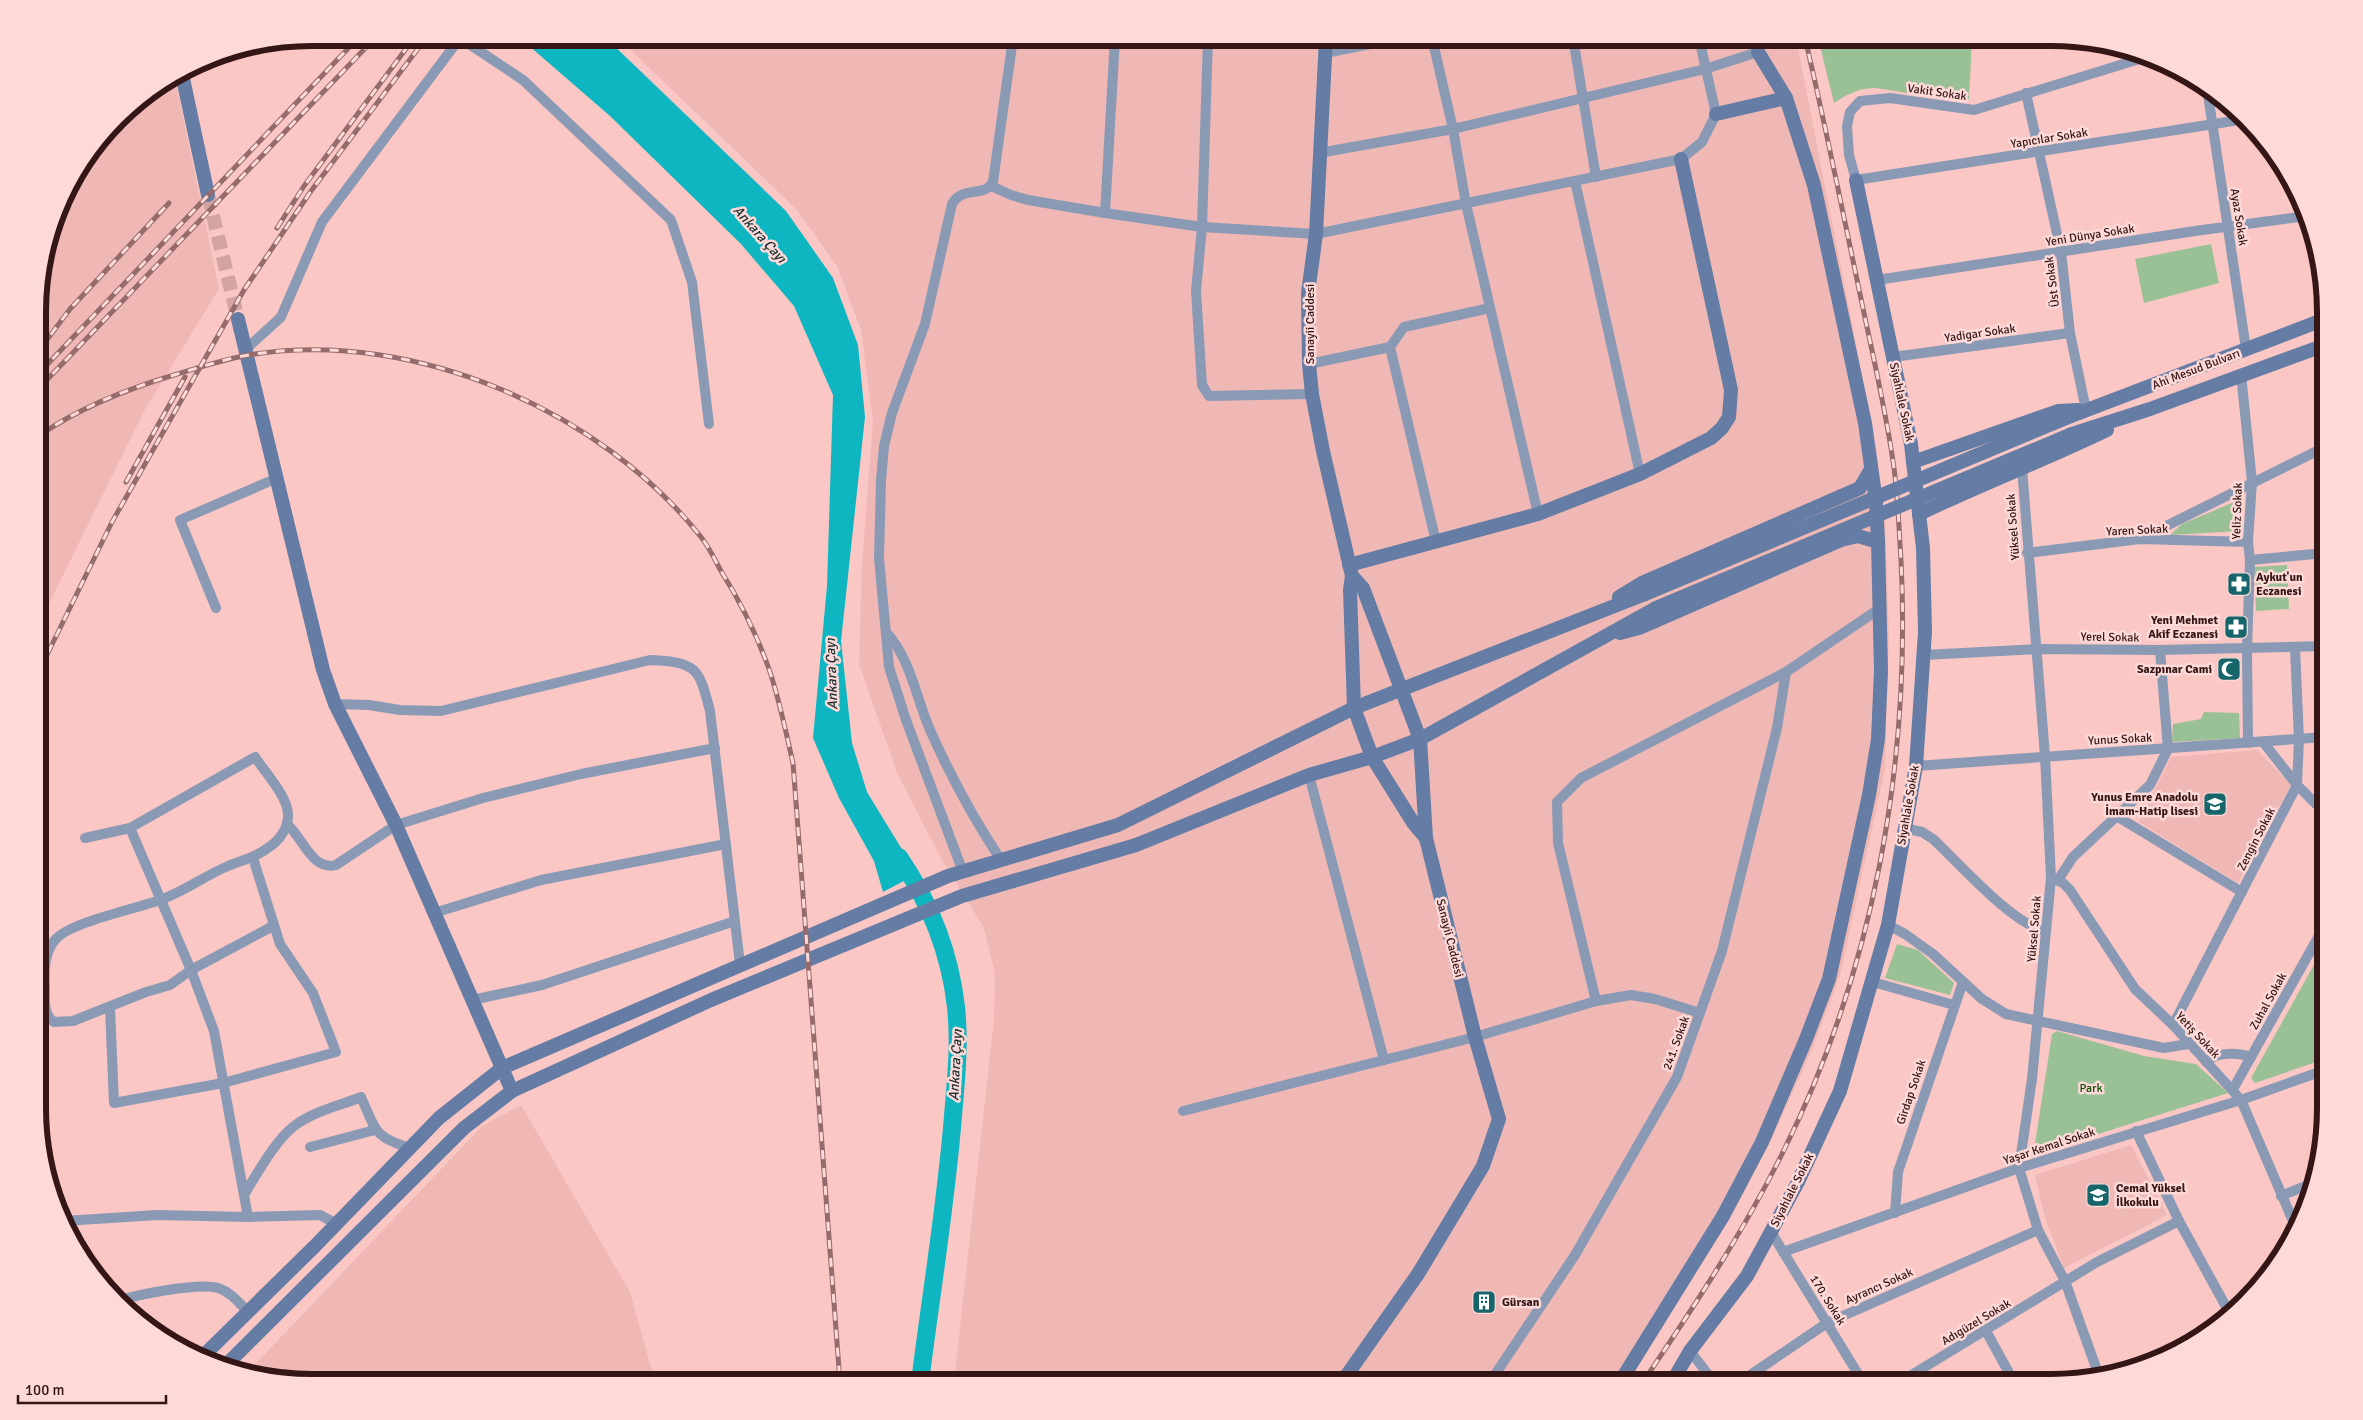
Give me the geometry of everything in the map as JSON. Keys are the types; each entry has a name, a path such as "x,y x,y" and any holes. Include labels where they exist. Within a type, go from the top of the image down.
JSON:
{"street":[{"path":"245,350 281,317 322,222 454,46"},
{"path":"472,46 523,80 671,220 692,282 708,424"},
{"path":"963,872 889,667 887,633 882,610 879,558 881,480 888,430 925,324 952,204 963,193 981,191 991,186 995,176 1012,46"},
{"path":"1105,213 1114,46"},
{"path":"1208,46 1202,227 1196,291 1202,385 1209,396 1312,394"},
{"name":"Sanayii Caddesi","path":"1325,46 1316,234 1308,293 1309,364 1312,394 1351,571 1354,708 1372,757 1414,824 1426,838"},
{"path":"1325,53 1360,46"},
{"path":"1434,46 1453,129 1466,204 1538,514"},
{"path":"1575,46 1596,177"},
{"path":"991,186 1028,200 1105,213 1202,227 1316,234 1681,159 1702,142 1716,114 1701,46"},
{"path":"1625,1374 1708,1241 1762,1142 1829,979 1870,795 1878,739 1881,671 1878,542 1865,423 1814,185 1786,98 1756,46"},
{"path":"1319,153 1453,129 1584,96 1705,69 1758,52"},
{"name":"Vakit Sokak","path":"1856,180 1849,155 1848,126 1850,112 1860,101 1890,98 1974,110 2136,60"},
{"path":"183,80 208,195"},
{"name":"Üst Sokak","path":"2026,93 2061,252 2070,333 2086,410"},
{"name":"Ayaz Sokak","path":"2208,97 2246,349"},
{"path":"1716,114 1786,98"},
{"name":"Yapıcılar Sokak","path":"1856,180 2236,121"},
{"path":"1351,571 1436,542 1538,514 1640,474 1710,438 1722,428 1729,417 1732,402 1729,381 1681,159"},
{"name":"Siyahlale Sokak","path":"1677,1374 1690,1351 1747,1276 1798,1182 1840,1091 1888,925 1916,766 1924,654 1922,548 1919,514 1913,462 1856,180"},
{"path":"1575,181 1640,474"},
{"name":"Yeni Dünya Sokak","path":"1877,280 2195,231 2300,217"},
{"path":"1309,364 1390,347 1404,327 1490,308"},
{"path":"238,319 275,479 323,670 334,704 396,825 512,1091"},
{"name":"Ahi Mesud Bulvarı","path":"1588,616 2066,418 2317,322"},
{"name":"Yadigar Sokak","path":"1893,357 2070,333"},
{"path":"1390,347 1436,542"},
{"name":"Ahi Mesud Bulvarı","path":"1600,638 1656,608 2072,434 2150,409 2241,374 2317,348"},
{"name":"Yeliz Sokak","path":"2241,374 2252,482 2248,542 2250,560 2247,649 2248,743"},
{"path":"1919,514 1973,488 2066,450 2150,409"},
{"path":"1913,462 2058,411 2086,410"},
{"path":"1955,447 1941,462 1944,476 1954,488 1973,488"},
{"path":"2140,539 2317,451"},
{"name":"Yüksel Sokak","path":"2022,468 2054,879 2046,932 2038,1022 2019,1168 2038,1230 2065,1282 2097,1370"},
{"path":"207,1352 336,1224 438,1118 502,1068 948,876 1118,825 1354,708 1588,616 1642,583 1860,488 1871,469"},
{"path":"216,608 180,520 275,479"},
{"path":"229,1361 464,1128 512,1091 711,1000 962,896 1136,845 1309,775 1372,757 1420,739 1600,638 1639,628 1841,540 1857,530 1852,514 1841,508 1814,508"},
{"path":"1841,540 1858,536 1878,542"},
{"name":"Yaren Sokak","path":"2028,553 2140,539 2248,542"},
{"path":"2250,560 2317,554"},
{"name":"Sanayii Caddesi","path":"1348,1374 1418,1274 1483,1166 1499,1119 1474,1037 1426,838 1420,739 1362,588 1351,571"},
{"path":"1596,1001 1558,843 1557,802 1581,778 1786,672 1879,609"},
{"path":"887,633 901,652 929,728 957,787 974,820 1000,860"},
{"name":"Yerel Sokak","path":"1924,654 2037,649 2160,650 2317,647"},
{"name":"Zengin Sokak","path":"2173,1025 2297,785 2299,739 2295,648"},
{"path":"2054,879 2073,858 2150,785 2168,749 2160,650"},
{"path":"334,704 369,705 400,710 441,711 650,660 665,661 692,668 702,678 710,711 740,964"},
{"name":"241. Sokak","path":"1495,1374 1575,1254 1678,1078 1724,942 1777,728 1786,672"},
{"name":"Yunus Sokak","path":"1916,766 2317,738"},
{"path":"2263,742 2297,785 2317,805"},
{"path":"287,824 302,840 314,860 321,865 336,865 396,825 483,798 582,774 715,748"},
{"path":"46,961 47,952 56,938 70,929 160,901 228,866 253,858 274,844 287,824 288,814 285,803 255,757 130,828 85,838"},
{"path":"1309,775 1384,1060"},
{"path":"2118,817 2242,892"},
{"path":"130,828 191,970 214,1031 248,1218"},
{"path":"1904,828 1922,832 1933,839 2010,912 2024,923 2046,932"},
{"path":"434,912 541,880 726,844"},
{"path":"110,1008 114,1103 223,1083 336,1052 314,993 280,944 253,858"},
{"name":"Yetiş Sokak","path":"2054,879 2070,890 2136,988 2173,1025 2188,1044 2233,1089 2241,1100 2292,1220"},
{"path":"472,1000 542,985 735,921"},
{"path":"1888,925 1905,934 1933,954 1982,999 2006,1014 2164,1048 2188,1044"},
{"path":"46,1010 47,1015 57,1022 72,1021 110,1008 146,992 170,985 191,970 273,926"},
{"name":"Zuhal Sokak","path":"2233,1089 2317,939"},
{"path":"1873,982 1954,1004"},
{"name":"Girdap Sokak","path":"1895,1213 1898,1172 1954,1004 1964,982"},
{"path":"1184,1111 1474,1037 1596,1001 1631,995 1655,999 1700,1013"},
{"path":"2206,1062 2217,1055 2242,1054 2251,1057"},
{"name":"Yaşar Kemal Sokak","path":"1784,1252 2019,1168 2241,1100 2317,1073"},
{"path":"244,1193 269,1156 292,1127 307,1118 361,1097 374,1130 395,1143 410,1148"},
{"path":"310,1147 374,1130"},
{"path":"2136,1131 2179,1221 2226,1308"},
{"path":"2281,1196 2305,1186"},
{"path":"71,1221 157,1215 248,1218 320,1215 336,1224"},
{"name":"Adıgüzel Sokak","path":"1913,1374 2097,1262 2179,1221"},
{"name":"Ayrancı Sokak","path":"1752,1374 1827,1323 2038,1230"},
{"name":"170. Sokak","path":"1771,1232 1858,1374"},
{"path":"126,1298 205,1286 218,1288 227,1293 248,1312"},
{"path":"1986,1331 2010,1374"},
{"path":"1690,1351 1708,1374"}],"shaded area":[{"path":"626,46 1798,46 1877,456 1885,518 1889,636 1885,769 1840,976 1811,1052 1772,1138 1736,1208 1633,1374 955,1374 994,1019 995,974 984,928 942,860 897,773 859,664 862,563 873,421 861,330 837,266 796,209"},
{"path":"176,84 219,289 144,411 46,610 46,312 51,260 55,243 66,210 82,179 101,150 137,112"},
{"name":"Yunus Emre Anadolu İmam-Hatip lisesi","path":"2257,750 2291,785 2238,883 2139,822 2171,757"},
{"path":"521,1105 630,1292 653,1374 312,1374 252,1367 482,1126"},
{"name":"Cemal Yüksel İlkokulu","path":"2131,1145 2167,1215 2064,1268 2045,1218 2035,1175"}],"green space":[{"path":"1820,46 1972,46 1969,99 1952,100 1876,88 1854,92 1834,103"},
{"path":"2211,244 2219,283 2144,303 2135,259"},
{"path":"2239,500 2241,531 2170,535 2182,524"},
{"path":"2287,565 2289,609 2256,611 2254,567"},
{"path":"2204,712 2239,713 2240,738 2172,742 2173,724 2201,719"},
{"path":"1897,944 1918,950 1954,983 1950,995 1885,978"},
{"path":"2317,959 2317,1062 2255,1083 2251,1078"},
{"name":"Park","path":"2057,1031 2144,1056 2196,1064 2228,1093 2038,1153 2034,1150 2052,1034"}],"water":[{"path":"529,46 614,46 786,211 833,278 858,345 865,417 841,641 852,743 867,792 917,874 883,892 874,861 839,798 813,738 827,586 833,395 794,306 741,244 610,116"}],"waterway":[{"name":"Ankara Çayı","path":"899,857 920,891 943,947 953,987 958,1035 950,1149 921,1374"}],"tunnel":[{"path":"208,195 238,319"}],"railway":[{"path":"46,366 350,46"},
{"path":"46,381 367,46"},
{"path":"277,228 304,186 408,46"},
{"path":"46,657 112,522 244,290 311,191 420,46"},
{"path":"1648,1374 1699,1298 1751,1212 1783,1152 1815,1083 1841,1011 1863,938 1880,864 1892,788 1900,712 1903,636 1901,560 1895,479 1891,446 1878,381 1807,46"},
{"path":"46,341 70,309 169,203"},
{"path":"46,431 88,407 139,386 234,358 255,354 316,350 379,355 441,368 501,389 558,417 612,452 660,492 701,537 735,595 760,646 777,695 793,763 839,1374"},
{"path":"126,482 185,377"}],"place":[{"name":"Aykut'un Eczanesi","path":"2239,584"},
{"name":"Yeni Mehmet Akif Eczanesi","path":"2236,627"},
{"name":"Sazpınar Cami","path":"2229,669"},
{"name":"Yunus Emre Anadolu İmam-Hatip lisesi","path":"2215,804"},
{"name":"Cemal Yüksel İlkokulu","path":"2098,1195"},
{"name":"Gürsan","path":"1484,1302"}]}
